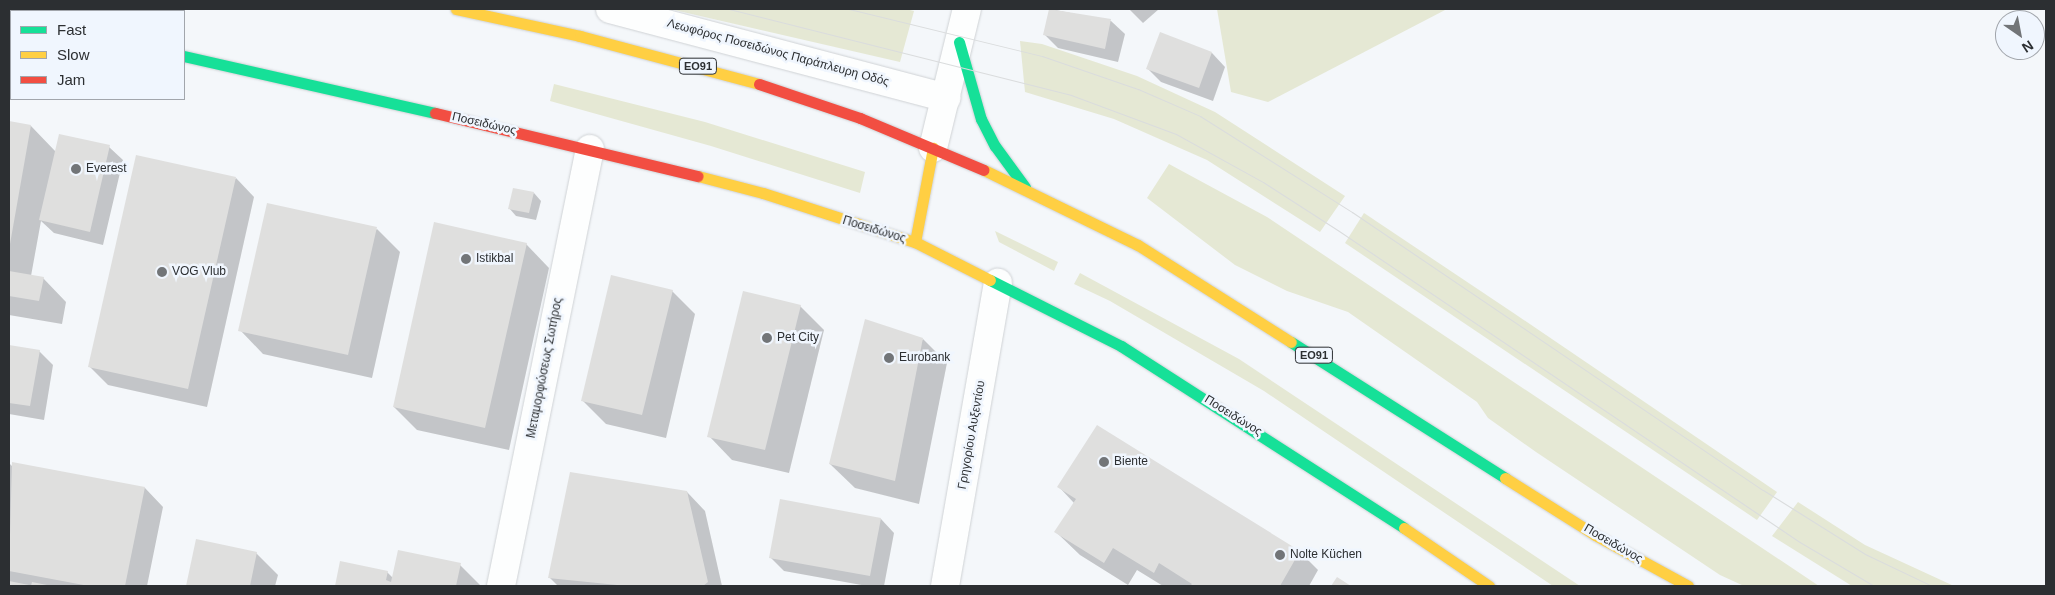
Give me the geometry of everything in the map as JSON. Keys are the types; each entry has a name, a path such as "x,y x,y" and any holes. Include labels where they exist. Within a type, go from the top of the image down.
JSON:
{"highway":[{"name":"Ποσειδώνος","path":"456,9 702,68 832,109 933,148 1026,188 1138,245 1594,535 1688,586"},
{"path":"959,42 966,78 981,119 995,146 1026,188"},
{"name":"Ποσειδώνος","path":"185,56 590,149 764,193 915,242 1122,346 1330,478 1489,586"},
{"path":"915,242 933,148"}],"street":[{"name":"Λεωφόρος Ποσειδώνος Παράπλευρη Οδός","path":"610,9 946,98"},
{"path":"933,148 967,9"},
{"name":"Μεταμορφώσεως Σωτήρος","path":"500,586 590,149"},
{"name":"Γρηγορίου Αυξεντίου","path":"945,586 998,283"}],"green space":[{"path":"670,9 906,9 914,11 900,62"},
{"path":"1217,9 1447,9 1268,102 1231,92"},
{"path":"1020,41 1042,44 1137,76 1215,112 1345,196 1320,232 1207,160 1114,119 1025,92"},
{"path":"554,84 705,122 865,172 860,193 711,146 550,101"},
{"path":"1169,164 1267,217 1819,586 1744,586 1720,575 1536,452 1488,418 1477,402 1348,312 1287,291 1235,265 1147,198"},
{"path":"1364,213 1777,492 1757,520 1345,243"},
{"path":"995,231 1058,262 1054,271 999,242"},
{"path":"1080,273 1239,359 1580,586 1553,586 1264,391 1110,301 1074,284"},
{"path":"1798,502 1865,545 1954,586 1852,586 1772,536"}],"building":[{"path":"1049,9 1111,19 1105,49 1043,35"},
{"path":"1160,32 1212,52 1199,88 1146,69"},
{"path":"9,121 31,125 10,244 9,244"},
{"path":"59,134 110,145 90,232 39,220"},
{"name":"VOG Vlub","path":"136,155 236,177 188,389 88,367"},
{"path":"513,188 534,192 529,213 508,209"},
{"path":"267,203 377,227 348,355 238,331"},
{"path":"434,222 527,243 485,428 393,407"},
{"path":"9,271 44,277 39,301 9,296"},
{"path":"611,275 673,290 642,415 581,401"},
{"path":"743,291 801,305 765,450 707,437"},
{"path":"865,319 923,338 895,481 829,464"},
{"path":"9,345 40,350 30,406 9,403"},
{"path":"1097,425 1300,551 1280,586 1190,586 1192,584 1159,563 1154,573 1113,548 1104,563 1054,532 1076,499 1057,487"},
{"path":"12,462 145,487 125,586 89,586 9,571"},
{"path":"570,472 687,491 708,582 703,586 627,586 548,578"},
{"path":"780,499 881,518 870,576 769,558"},
{"path":"196,539 257,552 250,586 186,586"},
{"path":"398,550 461,563 456,586 335,586 340,561 388,571 386,580 391,582"},
{"path":"1337,577 1351,586 1331,586"},
{"path":"9,581 29,585 29,586 9,586"},
{"path":"32,582 47,585 47,586 31,586"}],"tram line":[{"path":"729,9 1071,95 1176,134 1263,182 1339,231 1798,541 1874,586"},
{"path":"849,9 1042,56 1138,89 1200,116 1352,212 1763,490 1865,554 1932,586"}],"traffic: fast":[{"path":"959,42 981,119 995,146 1025,187"},
{"path":"185,56 435,113"},
{"path":"990,280 1121,346 1404,528"},
{"path":"1291,342 1505,478"}],"traffic: slow":[{"path":"456,9 580,36 759,84"},
{"path":"915,242 933,148"},
{"path":"984,170 1138,245 1291,342"},
{"path":"698,176 763,193 915,242 990,280"},
{"path":"1505,478 1595,535 1688,586"},
{"path":"1404,528 1489,586"}],"traffic: jam":[{"path":"759,84 860,118 984,170"},
{"path":"435,113 698,176"}],"place":[{"name":"Everest","path":"76,169"},
{"name":"Istikbal","path":"466,259"},
{"name":"VOG Vlub","path":"162,272"},
{"name":"Pet City","path":"767,338"},
{"name":"Eurobank","path":"889,358"},
{"name":"Biente","path":"1104,462"},
{"name":"Nolte Küchen","path":"1280,555"}]}
